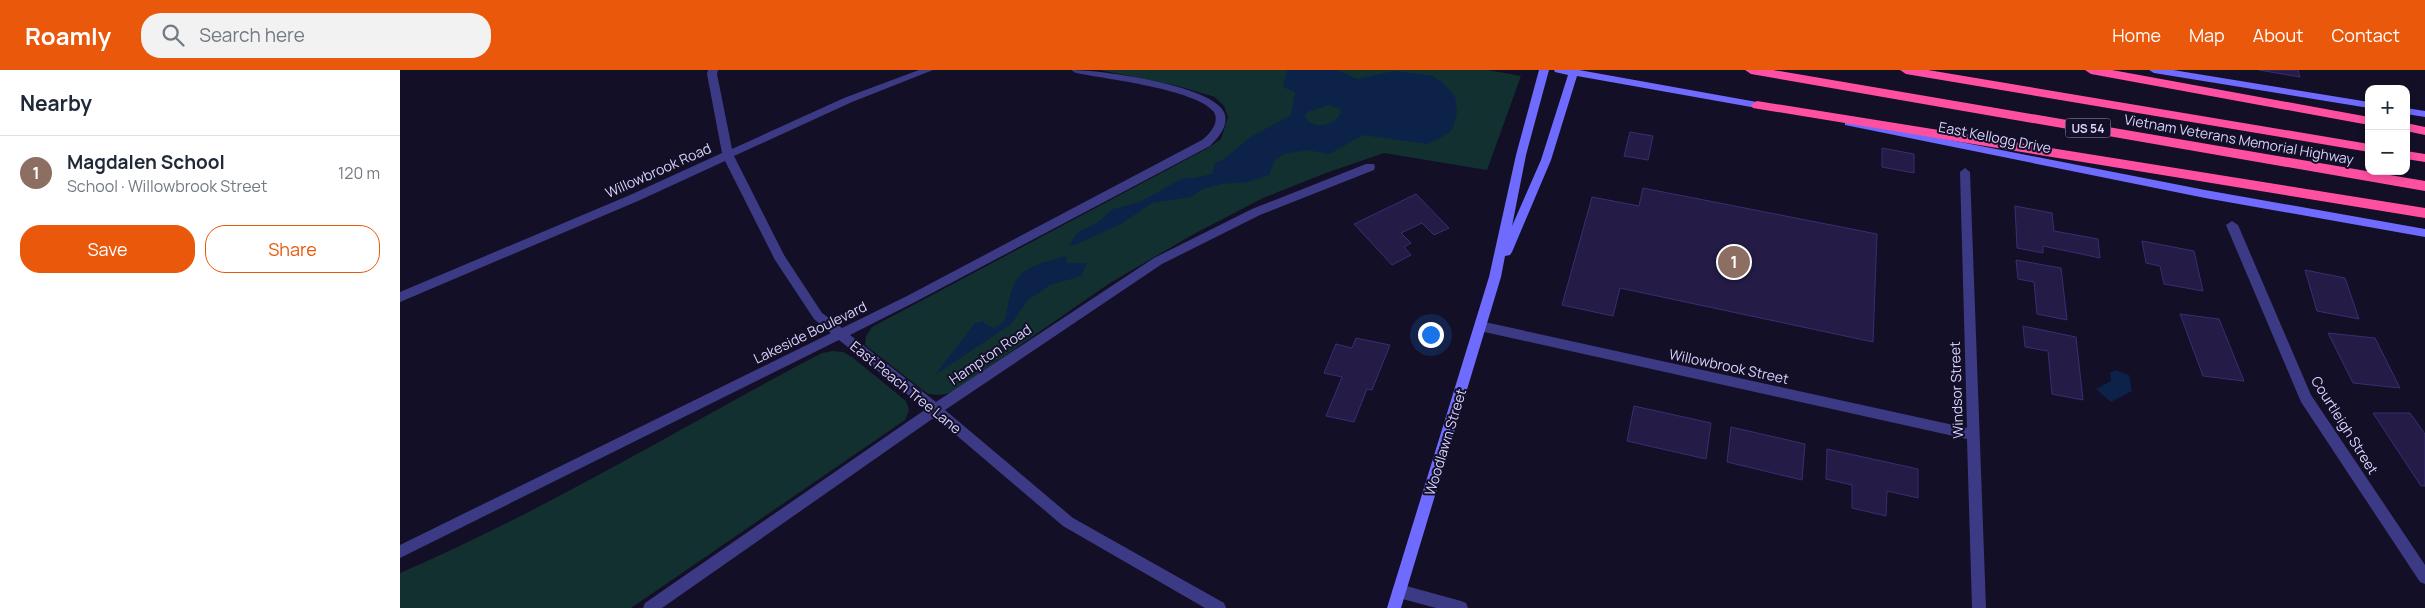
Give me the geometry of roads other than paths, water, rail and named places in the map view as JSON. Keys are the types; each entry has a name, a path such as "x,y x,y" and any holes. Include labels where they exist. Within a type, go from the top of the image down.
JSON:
{"highway":[{"name":"Vietnam Veterans Memorial Highway","path":"1752,70 2425,186"},
{"name":"Vietnam Veterans Memorial Highway","path":"1906,70 2365,147"},
{"path":"2091,70 2365,119"},
{"path":"1757,105 2425,213"},
{"path":"2410,128 2425,131"},
{"path":"2410,156 2425,158"}],"main road":[{"name":"Woodlawn Street","path":"1394,608 1495,277 1521,155 1544,70"},
{"name":"East Kellogg Drive","path":"1559,70 1574,71 1757,105 2196,192 2425,233"},
{"path":"1621,70 1654,86"},
{"path":"2154,70 2365,104"},
{"name":"Woodlawn Street","path":"1495,277 1546,160 1574,71"},
{"path":"2410,112 2425,114"}],"street":[{"name":"East Peach Tree Lane","path":"713,70 712,74 728,155 779,257 818,316 935,410 1068,522 1219,608"},
{"name":"Willowbrook Road","path":"400,298 634,198 848,100 928,70"},
{"name":"Lakeside Boulevard","path":"400,552 910,299 1206,143 1216,134 1221,122 1218,109 1208,101 1179,91 1076,70"},
{"name":"Hampton Road","path":"650,608 935,410 1158,261 1256,212 1370,167"},
{"name":"Windsor Street","path":"1965,172 1979,608"},
{"name":"Courtleigh Street","path":"2232,225 2306,398 2425,577"},
{"name":"Willowbrook Street","path":"1480,326 1972,436"},
{"path":"1399,591 1461,608"}],"water":[{"path":"1287,70 1337,70 1357,79 1395,71 1432,76 1442,82 1455,96 1457,112 1454,125 1449,133 1428,144 1363,135 1329,154 1308,150 1284,154 1275,160 1269,175 1248,182 1221,184 1203,189 1191,197 1152,203 1121,224 1075,245 1069,245 1078,232 1097,223 1113,209 1140,202 1183,178 1195,178 1212,174 1215,163 1224,159 1249,138 1291,115 1295,92 1283,87","holes":["1329,105 1340,109 1341,113 1338,117 1327,124 1313,124 1305,116 1307,112"]},
{"path":"1066,256 1067,263 1087,263 1081,276 1050,285 1028,300 1011,324 935,375 975,323 984,321 985,324 994,328 1004,322 1011,291 1022,274 1035,266"},
{"path":"2115,370 2129,375 2132,391 2111,402 2096,389 2111,381 2110,372"}],"place":[{"name":"Magdalen School","path":"1734,262"}]}
